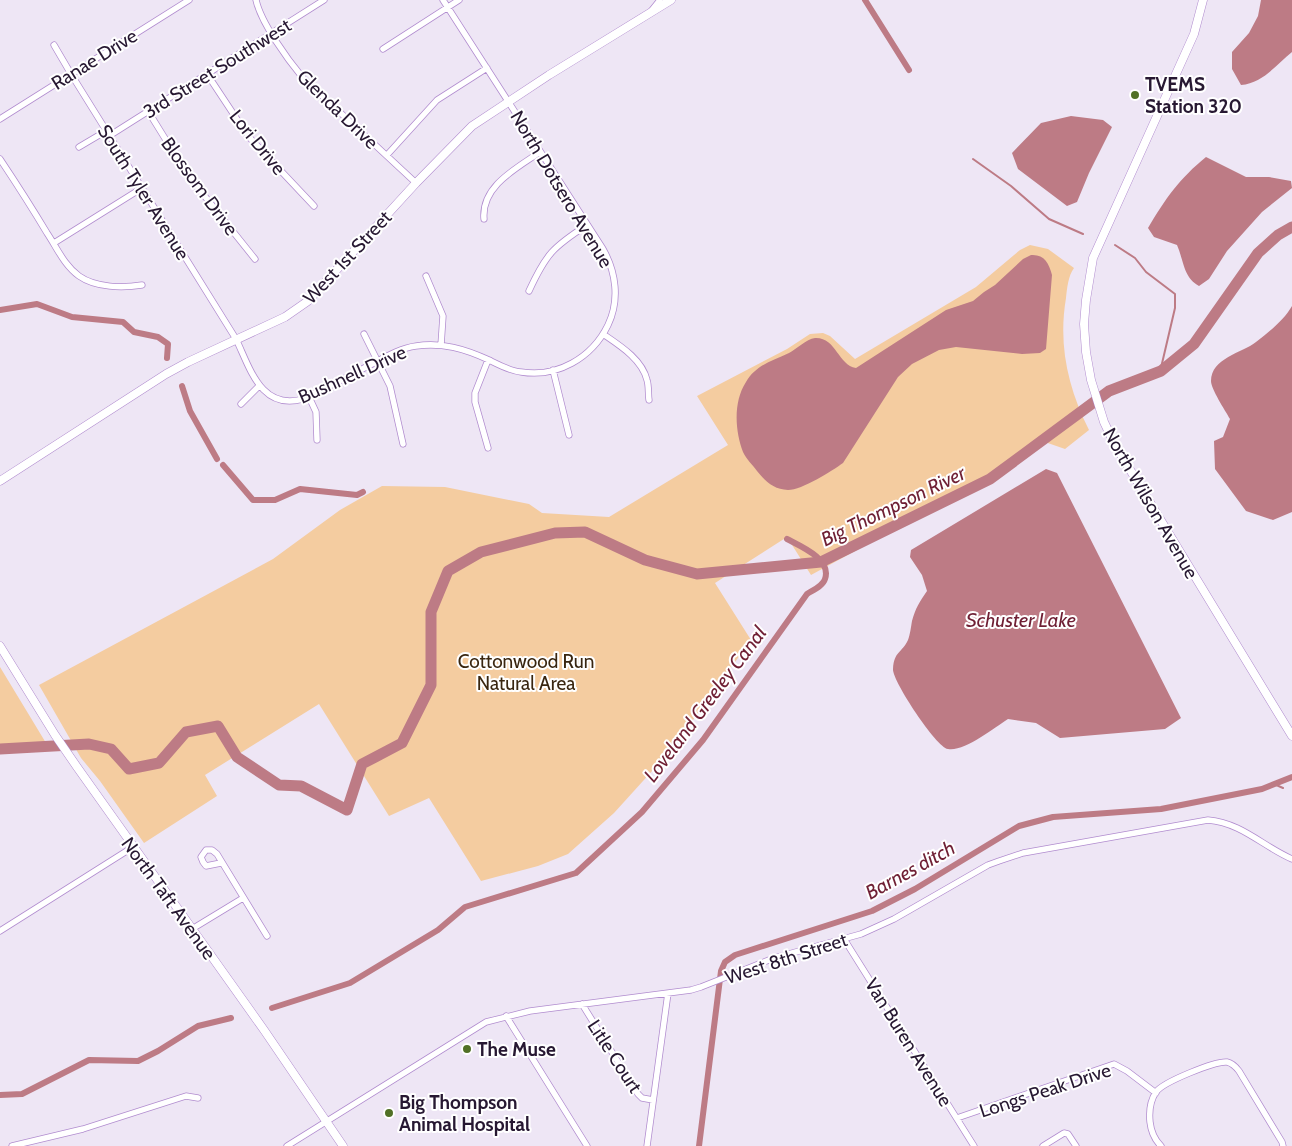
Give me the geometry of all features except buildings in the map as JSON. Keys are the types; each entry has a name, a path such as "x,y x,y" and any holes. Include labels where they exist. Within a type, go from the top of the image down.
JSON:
{"main road":[{"name":"West 1st Street","path":"0,481 166,374 285,317 308,301 416,182 472,126 509,103 548,75 672,0"},
{"name":"North Wilson Avenue","path":"1204,0 1194,34 1093,258 1084,324 1086,352 1091,380 1104,422 1125,462 1292,736"},
{"name":"North Taft Avenue","path":"0,646 55,735 343,1146"}],"street":[{"name":"Ranae Drive","path":"0,119 189,0"},
{"name":"Glenda Drive","path":"256,0 260,14 272,34 303,78 416,182"},
{"name":"3rd Street Southwest","path":"79,147 148,112 324,0"},
{"name":"North Dotsero Avenue","path":"443,0 606,255 614,275 615,287 614,304 609,322 603,334"},
{"path":"383,49 459,0"},
{"path":"647,16 660,0"},
{"name":"South Tyler Avenue","path":"54,45 236,339"},
{"path":"387,155 437,100 487,68"},
{"name":"Lori Drive","path":"207,74 248,136 314,206"},
{"name":"Blossom Drive","path":"148,112 184,170 256,259"},
{"path":"484,219 483,211 488,195 512,171 540,152"},
{"path":"0,159 70,267 84,279 108,286 128,288 142,285"},
{"path":"54,243 142,188"},
{"path":"529,291 541,266 550,253 562,241 587,224"},
{"path":"426,276 444,316 441,344"},
{"path":"364,334 390,386 403,444"},
{"path":"603,334 623,348 639,365 648,381 649,400"},
{"name":"Bushnell Drive","path":"259,386 273,397 282,400 298,401 399,350 414,346 441,344 458,348 520,372 546,372 572,364 586,354 603,334"},
{"path":"236,339 259,386 241,404"},
{"path":"488,360 475,393 475,402 488,448"},
{"path":"553,370 569,435"},
{"path":"309,397 316,412 317,440"},
{"name":"West 8th Street","path":"287,1146 480,1025 506,1016 691,990 774,958 861,934 894,919 988,865 1023,853 1208,820 1226,822 1292,859"},
{"path":"0,931 132,847"},
{"path":"221,863 267,936"},
{"path":"192,929 243,898"},
{"name":"Van Buren Avenue","path":"844,939 974,1146"},
{"path":"647,1146 668,993"},
{"name":"Litle Court","path":"582,1004 638,1094 642,1098 653,1100"},
{"path":"506,1016 587,1146"},
{"path":"1161,1146 1150,1129 1149,1111 1156,1093 1173,1080 1226,1062 1232,1064 1239,1071 1282,1142 1282,1146"},
{"name":"Longs Peak Drive","path":"957,1118 1114,1064 1127,1070 1156,1093"},
{"path":"12,1146 83,1129 186,1096 198,1098"},
{"path":"1043,1146 1064,1133 1068,1134 1076,1146"}],"green space":[{"name":"Cottonwood Run Natural Area","path":"1030,245 1048,249 1074,268 1068,283 1064,315 1064,349 1070,382 1089,430 1065,449 1042,441 994,478 934,508 811,575 787,537 715,583 751,640 672,749 614,813 568,854 538,866 481,881 429,798 389,816 319,704 205,775 217,796 144,843 100,781 81,758 39,685 273,559 340,510 382,486 445,487 529,504 542,513 609,517 728,445 697,396 787,349 810,334 823,333 830,336 855,359 976,287 1020,250"},
{"path":"0,667 46,743 0,746"}],"water":[{"path":"1261,0 1292,0 1292,52 1263,77 1249,84 1241,85 1232,69 1232,52 1249,33 1258,16"},
{"path":"1071,116 1103,120 1112,127 1077,202 1067,206 1018,169 1012,153 1041,123"},
{"path":"1206,157 1246,177 1269,177 1291,181 1292,188 1262,212 1227,251 1209,279 1199,286 1187,273 1177,245 1154,237 1148,228 1174,190 1188,173"},
{"path":"1031,255 1043,258 1052,275 1046,349 1040,353 1022,354 956,347 939,350 912,364 898,377 843,463 801,487 783,490 774,487 763,478 746,457 738,435 737,407 746,382 760,367 815,338 828,342 845,362 856,368 946,310 973,301 995,285 1023,259"},
{"path":"1292,306 1292,512 1273,520 1246,511 1215,469 1214,441 1223,437 1230,419 1211,381 1212,373 1222,361 1261,338 1281,321"},
{"name":"Schuster Lake","path":"1046,469 1057,473 1181,718 1165,729 1060,738 1036,723 1008,719 962,747 948,749 925,726 899,686 893,669 897,655 908,640 916,609 927,591 922,575 910,557 911,550"}],"waterway":[{"path":"865,0 909,70"},
{"path":"973,159 1011,186 1049,219 1083,234"},
{"name":"Big Thompson River","path":"0,749 89,744 111,749 129,769 159,763 186,732 218,726 237,757 279,785 301,786 347,810 362,764 402,743 431,685 431,612 448,571 481,552 555,533 585,532 645,560 697,574 821,562 990,479 1109,391 1161,371 1194,344 1258,253 1278,235 1292,227"},
{"path":"1115,245 1135,258 1146,272 1175,294 1175,308 1160,372"},
{"path":"0,310 37,304 72,317 123,322 134,332 158,337 168,344 167,358"},
{"path":"182,386 190,411 217,459"},
{"path":"223,465 253,500 275,500 300,489 357,495 363,492"},
{"name":"Loveland Greeley Canal","path":"272,1008 350,983 438,930 465,907 576,873 642,812 703,740 807,594 818,588 824,581 826,572 824,565 819,559 807,549 787,539"},
{"name":"Barnes ditch","path":"699,1146 721,971 725,962 735,955 872,911 915,889 1019,826 1053,817 1161,809 1262,789 1292,777"},
{"name":"Barnes ditch","path":"1274,784 1283,788"},
{"name":"Loveland Greeley Canal","path":"0,1095 22,1094 89,1060 138,1061 198,1026 231,1018"}],"place":[{"name":"TVEMS Station 320","path":"1135,95"},
{"name":"The Muse","path":"467,1049"},
{"name":"Big Thompson Animal Hospital","path":"389,1113"}]}
